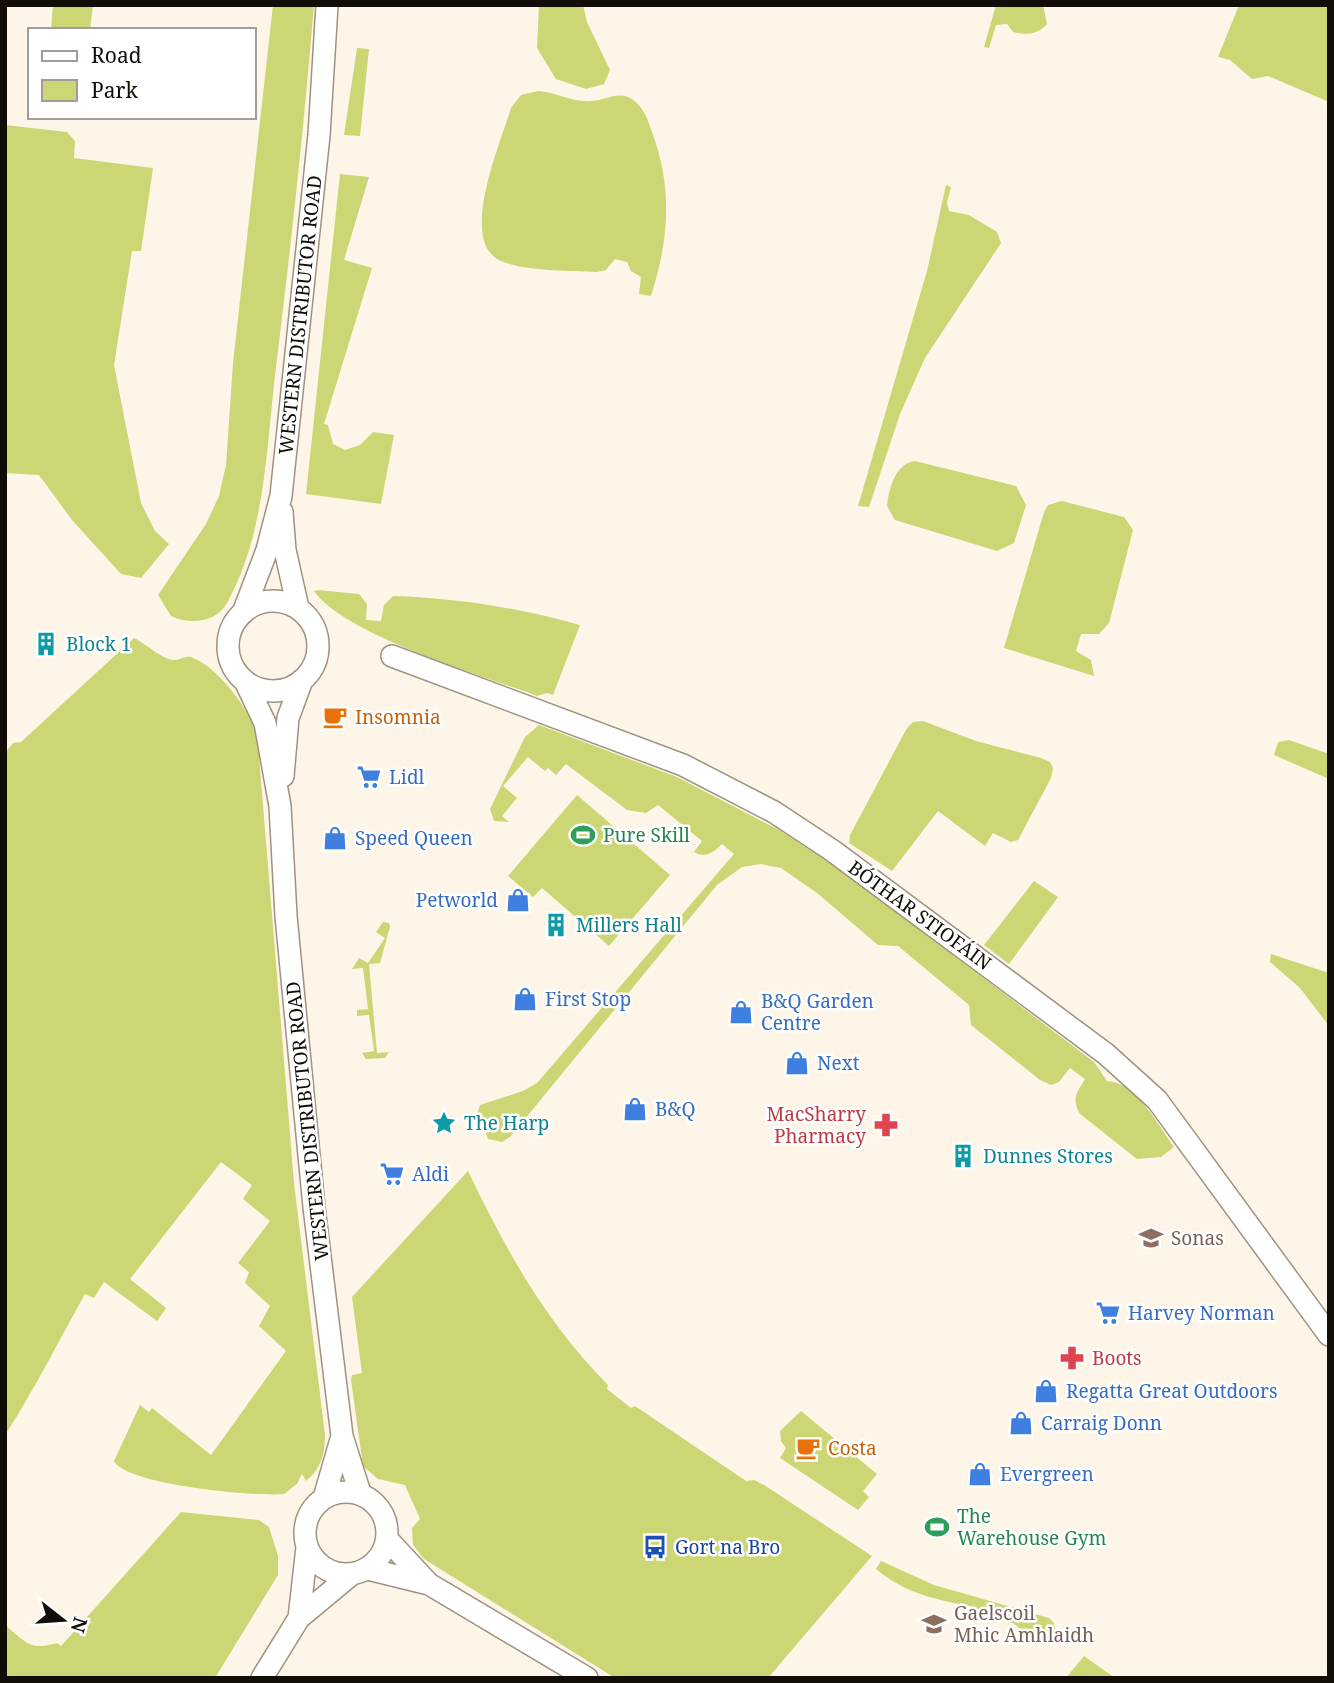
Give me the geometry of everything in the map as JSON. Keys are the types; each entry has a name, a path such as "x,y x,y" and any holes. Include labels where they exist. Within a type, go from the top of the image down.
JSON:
{"street":[{"name":"WESTERN DISTRIBUTOR ROAD","path":"243,613 267,550 281,496 318,135 327,5"},
{"name":"WESTERN DISTRIBUTOR ROAD","path":"318,135 332,80 340,5"},
{"name":"WESTERN DISTRIBUTOR ROAD","path":"281,496 285,550 298,608"},
{"path":"268,601 282,602 298,608 312,623 318,644 315,661 302,680 282,690 267,691 245,681 236,670 229,651 234,624 243,613 268,601"},
{"name":"BÓTHAR STIOFÁIN","path":"392,656 683,765 774,812 855,868 1095,1046 1157,1100 1329,1335"},
{"name":"WESTERN DISTRIBUTOR ROAD","path":"280,806 288,718 302,680"},
{"name":"WESTERN DISTRIBUTOR ROAD","path":"245,681 265,723 280,806 302,1098 342,1436 360,1493"},
{"name":"WESTERN DISTRIBUTOR ROAD","path":"324,1498 342,1436"},
{"path":"262,1678 299,1618 378,1560 387,1539 385,1518 379,1508 360,1493 346,1492 324,1498 310,1513 306,1525 307,1547 299,1618"},
{"path":"387,1539 429,1584 587,1678"},
{"path":"307,1547 324,1569 341,1575 360,1572 429,1584"}],"green space":[{"path":"53,5 93,5 90,28 51,28"},
{"path":"273,5 314,5 262,492 249,549 240,577 227,603 216,615 202,620 186,621 171,616 158,595 206,524 219,496 226,465 233,363"},
{"path":"539,5 583,5 587,22 610,70 604,84 586,89 556,79 537,48"},
{"path":"996,5 1043,5 1047,24 1036,32 1027,34 1013,32 1007,24 996,25 989,48 984,47"},
{"path":"1239,5 1329,5 1329,102 1268,76 1252,79 1230,60 1218,57"},
{"path":"357,48 369,49 360,136 344,135"},
{"path":"538,91 584,101 623,96 637,103 644,112 659,153 666,194 665,234 651,296 639,294 641,277 631,271 627,262 615,259 606,270 597,272 548,270 512,265 501,261 488,250 483,234 482,213 492,166 511,108 521,95"},
{"path":"5,125 67,132 75,141 74,158 153,168 141,251 132,251 114,365 141,503 155,531 169,544 141,578 121,574 72,520 39,475 5,473"},
{"path":"340,174 369,177 344,260 372,268 324,424 328,425 333,444 345,450 360,445 373,432 394,435 381,504 306,494"},
{"path":"946,185 951,187 947,203 949,211 969,215 997,232 1001,243 925,358 900,414 869,507 858,506 927,271"},
{"path":"915,461 1016,486 1026,505 1014,543 997,551 895,520 887,506 891,485 902,467"},
{"path":"1062,501 1124,517 1133,530 1109,623 1099,634 1081,634 1076,651 1091,660 1094,676 1004,648 1044,512 1048,505"},
{"path":"314,591 359,594 367,604 366,620 381,621 384,605 393,596 488,605 580,625 553,695 547,693 537,696 384,638 330,607"},
{"path":"134,638 166,658 175,660 191,657 211,669 230,688 257,732 294,1183 325,1435 319,1466 306,1481 302,1474 297,1484 284,1494 222,1491 166,1483 142,1477 114,1461 140,1405 149,1412 152,1408 211,1455 286,1351 259,1326 270,1306 245,1283 249,1272 238,1263 270,1221 243,1199 252,1185 221,1162 130,1279 166,1308 157,1321 104,1282 94,1298 85,1294 5,1435 5,753 13,743 21,742"},
{"path":"923,721 976,741 1050,762 1053,768 1051,778 1018,840 1011,842 993,833 985,846 938,811 892,871 849,843 850,835 907,728 913,722"},
{"path":"539,725 677,777 779,830 845,873 1094,1062 1107,1081 1118,1083 1137,1097 1174,1147 1161,1157 1137,1159 1080,1114 1076,1100 1085,1079 1070,1068 1059,1082 1051,1085 1040,1080 971,1025 969,1005 898,946 878,945 817,893 781,868 761,864 742,867 717,885 510,1137 502,1142 488,1139 478,1112 480,1105 523,1091 537,1083 734,854 722,844 709,854 698,854 694,852 702,841 658,805 646,813 627,810 566,764 556,775 548,768 545,771 528,757 503,786 517,798 502,816 509,822 494,821 490,809 525,737"},
{"path":"1289,740 1329,754 1329,779 1274,755 1278,742"},
{"name":"Pure Skill","path":"577,795 670,875 609,946 542,888 533,897 508,876"},
{"path":"1034,881 1058,897 1009,964 984,945"},
{"path":"383,922 389,923 390,927 380,963 369,964 377,1053 389,1052 385,1058 366,1059 362,1053 374,1051 369,1015 357,1016 357,1010 368,1009 363,968 352,969 359,958 368,963 385,938 376,932"},
{"path":"1271,954 1329,973 1329,1026 1300,988 1270,962"},
{"path":"468,1171 497,1230 546,1311 585,1361 608,1385 607,1389 631,1408 635,1406 746,1481 754,1480 764,1485 872,1556 768,1678 615,1678 424,1559 413,1545 412,1528 420,1519 405,1485 378,1479 363,1466 351,1380 352,1375 362,1373 352,1297"},
{"path":"801,1411 877,1474 863,1491 869,1497 858,1510 780,1458 786,1448 781,1441 780,1431"},
{"path":"181,1512 259,1520 269,1527 278,1556 278,1575 215,1678 5,1678 5,1625 34,1646 57,1643 61,1646"},
{"path":"881,1561 934,1585 1049,1618 1054,1623 1055,1631 1048,1636 1023,1631 1013,1623 973,1614 975,1607 910,1590 876,1569"},
{"path":"1084,1656 1115,1678 1066,1678"}],"place":[{"name":"Block 1","path":"46,644"},
{"name":"Insomnia","path":"335,717"},
{"name":"Lidl","path":"369,777"},
{"name":"Pure Skill","path":"583,835"},
{"name":"Speed Queen","path":"335,838"},
{"name":"Petworld","path":"518,900"},
{"name":"Millers Hall","path":"556,925"},
{"name":"First Stop","path":"525,999"},
{"name":"B&Q Garden Centre","path":"741,1012"},
{"name":"Next","path":"797,1063"},
{"name":"B&Q","path":"635,1109"},
{"name":"The Harp","path":"444,1123"},
{"name":"MacSharry Pharmacy","path":"886,1125"},
{"name":"Dunnes Stores","path":"963,1156"},
{"name":"Aldi","path":"392,1174"},
{"name":"Sonas","path":"1151,1238"},
{"name":"Harvey Norman","path":"1108,1313"},
{"name":"Boots","path":"1072,1358"},
{"name":"Regatta Great Outdoors","path":"1046,1391"},
{"name":"Carraig Donn","path":"1021,1423"},
{"name":"Costa","path":"808,1448"},
{"name":"Evergreen","path":"980,1474"},
{"name":"The Warehouse Gym","path":"937,1527"},
{"name":"Gort na Bro","path":"655,1547"},
{"name":"Gaelscoil Mhic Amhlaidh","path":"934,1624"}]}
